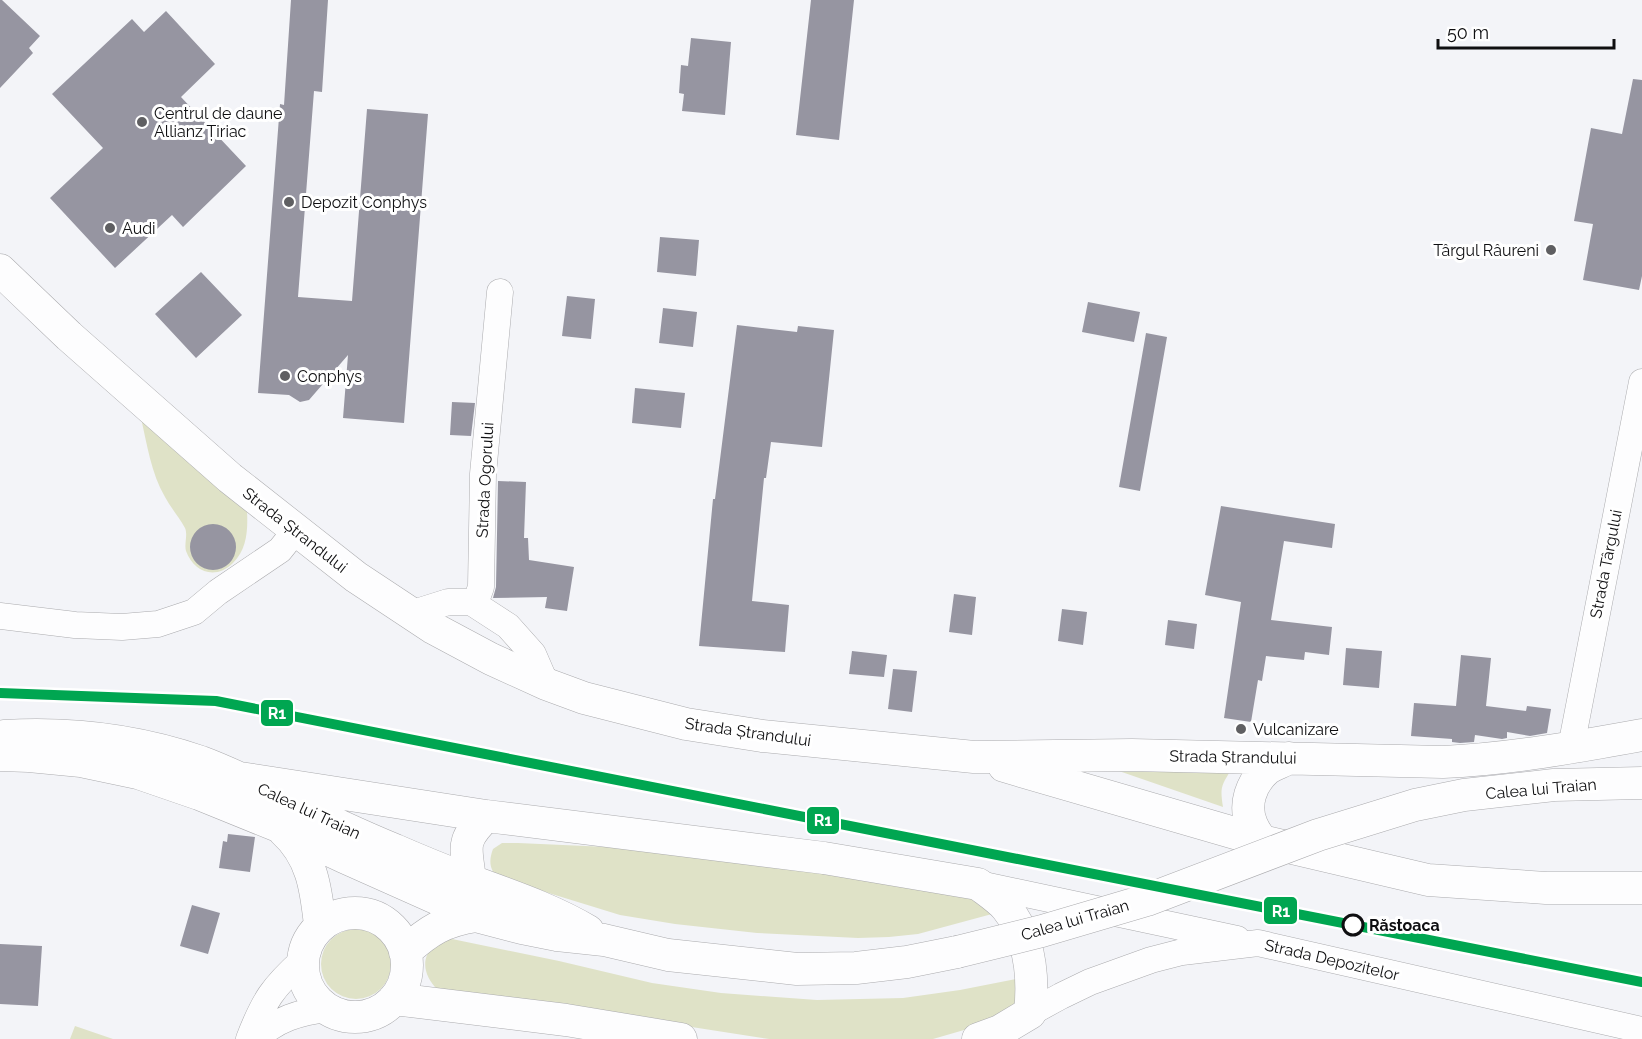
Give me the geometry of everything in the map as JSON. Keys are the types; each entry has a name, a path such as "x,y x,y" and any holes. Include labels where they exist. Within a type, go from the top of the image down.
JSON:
{"main road":[{"name":"Strada Ștrandului","path":"0,270 166,423 230,478 356,578 410,614 491,659 584,698 686,724 762,735 974,757 1109,755 1443,762 1502,758 1642,735"},
{"name":"Calea lui Traian","path":"0,736 101,738 154,748 202,763 240,778 392,849 568,919 604,940"},
{"name":"Calea lui Traian","path":"0,755 81,761 138,773 199,794 278,826 476,916 522,928 557,935 604,940 668,955 797,969 856,968 907,962 1042,932 1126,906 1318,835 1415,806 1464,795 1554,785 1642,783"},
{"path":"974,757 1262,841 1428,880 1546,888 1642,888"},
{"path":"1262,841 1251,823 1248,807 1250,794 1257,780 1269,768 1288,758"},
{"path":"240,778 486,816 824,858 978,884 1006,907 1019,926 1028,951 1032,974 1030,1013 1000,1031 978,1039"},
{"path":"470,881 466,850 468,840 486,816"},
{"path":"278,826 296,842 308,866 317,898 320,925"},
{"path":"353,913 370,915 386,923 398,936 405,952 407,964 401,988 394,999 370,1015 355,1017 341,1015 328,1009 316,1000 303,974 305,947 320,925 335,916 353,913"},
{"path":"405,952 443,924 476,916"},
{"path":"394,999 566,1020 681,1039"}],"street":[{"name":"Strada Ogorului","path":"471,602 477,598 481,587 483,474 500,292"},
{"name":"Strada Târgului","path":"1571,747 1642,382"},
{"path":"0,616 75,625 122,627 158,624 194,612 218,592 280,550 296,531"},
{"path":"410,614 448,602 471,602 508,626 533,654 546,684"},
{"path":"978,884 1258,943"},
{"name":"Strada Depozitelor","path":"1030,1013 1090,982 1151,960 1202,949 1258,943 1642,1030"},
{"path":"249,1039 268,996 281,980 303,960"},
{"path":"256,1039 285,1018 328,1009"}],"green space":[{"path":"141,418 247,511 247,532 244,545 238,558 226,568 206,572 194,565 190,559 186,551 185,528 167,501 156,478"},
{"path":"1116,770 1231,770 1222,787 1223,807"},
{"path":"502,843 630,848 745,862 967,895 992,914 918,934 858,938 757,933 675,924 620,915 497,877 490,864 491,857 493,849"},
{"path":"356,929 369,932 381,939 388,951 391,964 388,977 381,989 369,996 356,999 343,996 331,989 324,977 321,964 324,951 331,939 343,932"},
{"path":"452,939 652,983 721,993 817,1000 903,998 1016,979 1017,1002 1012,1009 971,1028 933,1039 769,1039 438,990 427,974 426,959 434,946"},
{"path":"75,1026 113,1039 70,1039"}],"building":[{"path":"0,0 40,36 29,48 33,53 0,88"},
{"path":"291,0 328,0 322,92 314,91 298,297 352,301 367,109 428,114 404,423 343,418 348,355 309,400 300,402 289,395 258,393 280,104 284,105"},
{"path":"811,0 854,0 839,140 796,135"},
{"name":"Centrul de daune Allianz Țiriac","path":"166,11 215,64 181,97 246,166 183,227 172,215 115,268 50,198 103,148 52,94 132,19 144,32"},
{"path":"691,38 731,42 725,115 682,111 684,94 679,93 681,65 688,66"},
{"path":"1633,79 1642,80 1642,276 1639,290 1583,280 1593,224 1574,221 1591,128 1622,134"},
{"path":"660,237 699,240 696,276 657,272"},
{"path":"201,272 242,315 196,358 155,314"},
{"path":"567,296 595,299 591,339 562,336"},
{"path":"1088,302 1140,312 1134,342 1082,332"},
{"path":"663,308 697,312 693,347 659,343"},
{"path":"737,325 797,332 798,326 834,330 822,447 771,442 766,478 764,478 752,601 789,605 785,652 699,646 713,499 715,499"},
{"path":"1146,333 1167,337 1140,491 1119,487"},
{"path":"635,388 685,393 681,428 632,423"},
{"path":"452,402 475,403 471,436 450,435"},
{"path":"498,481 526,482 524,538 528,538 529,560 574,567 567,611 545,608 547,597 493,598 496,587"},
{"path":"1221,506 1335,524 1332,548 1284,541 1271,620 1332,627 1329,655 1305,652 1304,660 1266,656 1262,681 1258,680 1251,722 1224,718 1241,602 1205,595"},
{"path":"213,524 229,531 236,547 229,563 213,570 197,563 190,547 197,531"},
{"path":"954,594 976,597 972,635 949,632"},
{"path":"1062,609 1087,612 1083,645 1058,641"},
{"path":"1168,620 1197,624 1194,649 1165,645"},
{"path":"1346,648 1382,651 1379,688 1343,685"},
{"path":"852,651 887,655 884,677 849,674"},
{"path":"1461,655 1491,658 1486,706 1526,711 1527,706 1551,709 1547,733 1530,736 1507,732 1507,738 1502,739 1475,735 1474,742 1460,743 1452,742 1452,739 1411,736 1414,703 1456,706"},
{"path":"893,669 917,671 912,712 888,709"},
{"path":"228,834 255,837 250,872 219,868 223,841 227,842"},
{"path":"192,905 220,913 208,954 180,946"},
{"path":"0,944 42,946 38,1006 0,1004"}],"transit line":[{"name":"R1","path":"0,693 216,701 1642,982"}],"place":[{"name":"Centrul de daune Allianz Țiriac","path":"142,122"},
{"name":"Depozit Conphys","path":"289,202"},
{"name":"Audi","path":"110,228"},
{"name":"Târgul Râureni","path":"1551,250"},
{"name":"Conphys","path":"285,376"},
{"name":"Vulcanizare","path":"1241,729"},
{"name":"Răstoaca","path":"1353,925"}]}
